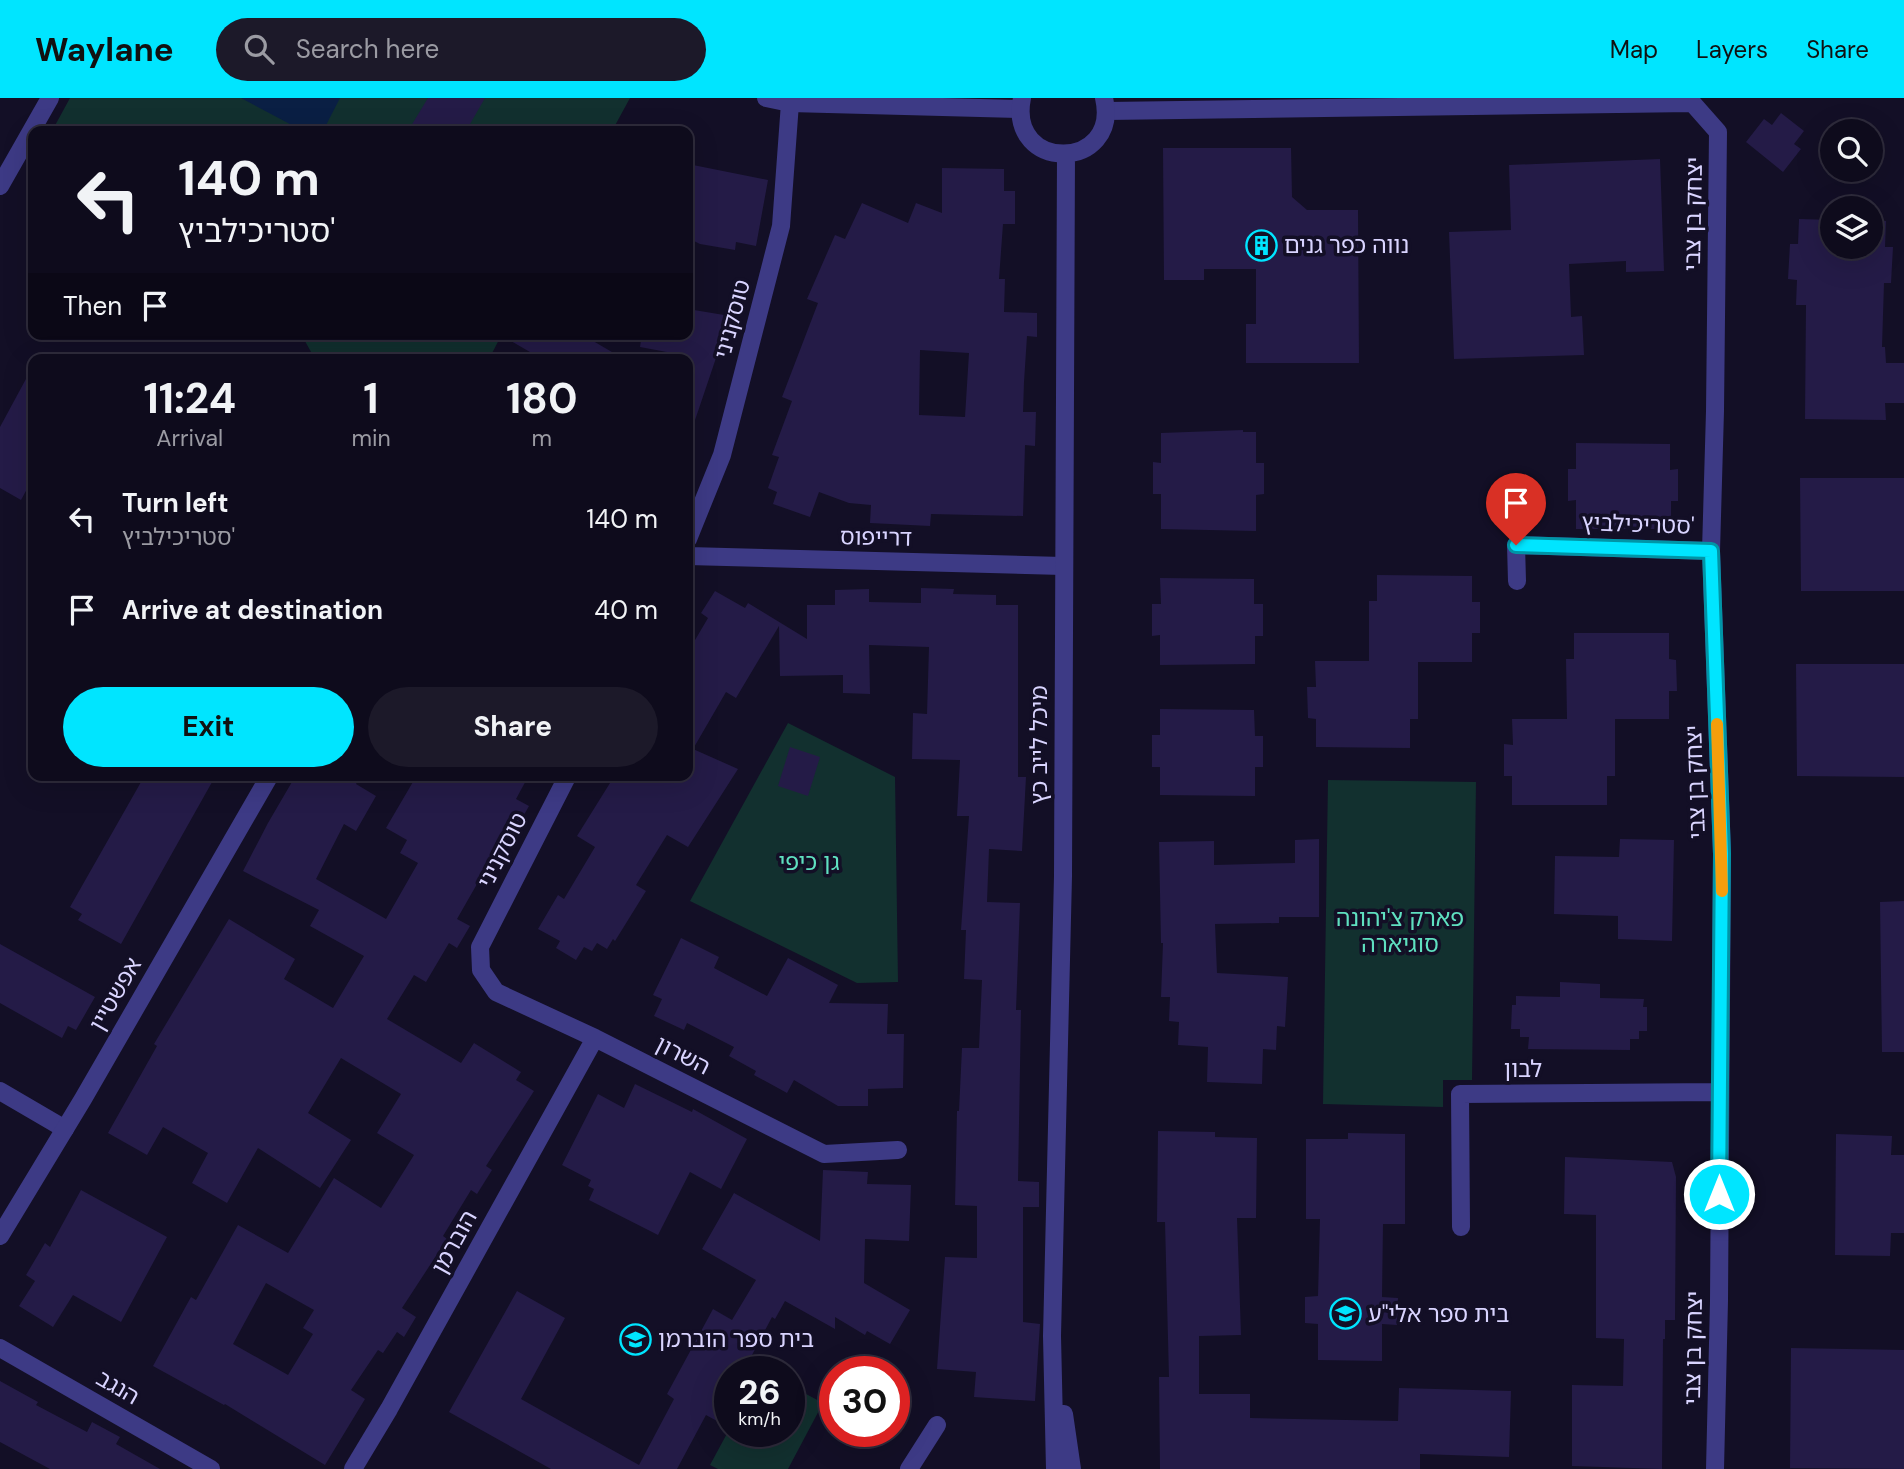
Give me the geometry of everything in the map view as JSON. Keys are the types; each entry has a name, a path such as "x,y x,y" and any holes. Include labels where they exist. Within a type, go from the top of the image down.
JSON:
{"street":[{"path":"34,126 50,98"},
{"path":"766,98 790,103 1021,104 1021,124 1033,142 1051,153 1066,155 1079,152 1099,136 1105,124 1105,104 1690,101"},
{"name":"יצחק בן צבי","path":"1690,101 1718,132 1711,551 1722,854 1719,1291 1714,1469"},
{"name":"טוסקניני","path":"693,527 722,455 781,226 790,103"},
{"path":"0,186 28,137"},
{"name":"מיכל לייב כץ","path":"1055,1469 1052,1336 1063,876 1066,155"},
{"name":"סטריכילביץ'","path":"1517,582 1516,545 1711,551"},
{"name":"דרייפוס","path":"693,556 1063,566"},
{"name":"אפשטיין","path":"0,1236 267,781"},
{"name":"טוסקניני","path":"480,947 565,781"},
{"name":"השרון","path":"480,947 481,970 496,992 594,1038 824,1154 898,1150"},
{"name":"הוברמן","path":"353,1469 389,1409 594,1038"},
{"path":"0,1091 65,1129"},
{"name":"לבון","path":"1461,1227 1460,1094 1719,1092"},
{"name":"מיכל לייב כץ","path":"1052,1336 1072,1469"},
{"name":"הנגב","path":"0,1348 211,1469"},
{"path":"909,1469 937,1425"}],"green space":[{"path":"70,98 630,98 615,126 55,126"},
{"path":"304,340 499,340 492,354 312,354"},
{"name":"גן כיפי","path":"788,723 895,777 898,982 857,983 690,901"},
{"name":"פארק צ'יהונה סוגיארה","path":"1328,780 1476,782 1472,1080 1443,1080 1443,1107 1323,1104"},
{"path":"805,1393 819,1401 819,1411 805,1437"},
{"path":"720,1447 800,1447 788,1469 718,1469 710,1465"}],"water":[{"path":"241,98 340,98 326,126 294,126"}],"building":[{"path":"428,98 485,98 469,126 411,126"},
{"path":"1781,113 1804,131 1794,144 1801,149 1783,172 1746,142 1764,119 1772,125"},
{"name":"נווה כפר גנים","path":"1163,148 1291,148 1292,197 1307,210 1358,210 1359,363 1246,363 1246,324 1256,324 1256,269 1204,269 1204,280 1164,280"},
{"name":"נווה כפר גנים","path":"1660,159 1664,271 1626,272 1626,261 1569,264 1571,317 1582,316 1584,355 1454,359 1449,232 1511,230 1509,165"},
{"path":"693,165 768,180 756,246 736,242 735,250 693,240"},
{"path":"942,168 1004,169 1004,191 1015,191 1015,224 1003,224 999,279 1005,279 1004,312 1037,313 1037,337 1027,336 1023,412 1036,412 1035,446 1025,445 1023,516 931,514 930,526 870,523 871,505 849,503 819,492 810,517 773,504 777,492 768,488 779,457 772,455 792,401 782,397 818,303 807,299 835,235 845,239 862,203 908,223 916,203 942,213","holes":["920,350 969,353 965,417 919,415"]},
{"path":"1799,219 1820,220 1820,259 1883,259 1883,221 1886,221 1885,247 1893,247 1891,283 1884,283 1882,347 1885,347 1886,363 1904,363 1904,403 1885,403 1886,420 1805,419 1806,305 1796,305 1797,280 1788,279 1790,244 1798,244"},
{"path":"693,310 724,315 716,358 693,426 693,354 640,347 641,340 693,340"},
{"path":"509,340 591,340 615,354 533,354"},
{"path":"28,375 28,487 21,500 0,488 0,427"},
{"path":"1243,430 1256,432 1256,463 1264,463 1264,494 1256,495 1256,531 1161,529 1161,494 1153,494 1153,462 1161,463 1161,433"},
{"path":"1576,443 1670,444 1670,470 1678,469 1678,501 1671,501 1671,529 1576,529 1576,500 1568,501 1568,469 1576,469"},
{"path":"1800,478 1904,478 1904,591 1801,591"},
{"path":"1377,575 1472,576 1472,602 1480,602 1480,633 1472,633 1472,662 1418,662 1418,719 1410,719 1410,748 1316,747 1316,719 1308,718 1307,687 1316,687 1315,661 1369,661 1369,601 1377,601"},
{"path":"1160,578 1254,579 1254,604 1263,604 1263,636 1255,636 1255,664 1160,665 1160,635 1152,636 1152,604 1161,604"},
{"path":"921,588 954,589 953,594 996,595 996,605 1018,605 1018,777 1026,777 1022,851 989,849 987,902 1020,903 1016,1010 1021,1010 1018,1181 1039,1182 1039,1207 1023,1207 1023,1322 1040,1324 1035,1401 974,1397 976,1372 937,1369 945,1257 977,1258 977,1206 955,1205 957,1111 962,1048 979,1048 982,980 964,979 966,930 961,930 969,816 957,816 960,760 912,759 913,713 927,714 929,647 869,645 870,694 843,693 843,675 780,676 779,626 736,698 726,692 693,749 693,644 708,618 701,613 715,591 745,608 748,603 807,639 807,605 835,605 835,590 869,589 869,602 921,603"},
{"path":"1574,633 1669,633 1669,659 1676,660 1677,691 1669,691 1669,719 1615,719 1615,776 1607,776 1607,805 1512,805 1512,776 1504,776 1504,744 1513,745 1512,719 1567,719 1566,659 1574,659"},
{"path":"1796,664 1904,664 1904,777 1797,776"},
{"path":"1160,709 1254,710 1255,736 1263,736 1263,767 1255,767 1255,796 1160,795 1160,767 1152,767 1152,735 1160,735"},
{"path":"790,747 820,757 808,796 778,786"},
{"path":"693,749 738,769 688,847 667,835 636,885 646,891 615,941 613,939 607,949 597,943 592,951 584,947 576,960 556,948 560,941 538,929 558,895 564,899 595,847 577,836 611,781 693,781"},
{"path":"142,781 213,781 121,944 78,920 82,914 70,907"},
{"path":"292,781 358,781 356,784 376,796 356,831 344,824 316,879 386,919 418,863 400,853 407,840 386,828 413,781 526,781 516,799 529,806 511,838 505,835 457,919 470,926 457,948 449,943 426,982 414,975 387,1019 461,1063 474,1043 521,1072 516,1080 534,1091 486,1166 492,1170 477,1194 471,1190 443,1236 447,1239 402,1308 416,1317 404,1337 397,1332 383,1353 378,1350 351,1390 365,1399 325,1465 225,1404 153,1366 191,1297 196,1300 238,1225 288,1253 334,1178 381,1208 414,1155 377,1133 401,1094 341,1058 308,1113 351,1140 320,1188 258,1148 227,1203 192,1183 208,1153 163,1127 147,1155 108,1133 157,1046 154,1044 229,919 295,959 284,979 333,1008 364,956 310,926 319,910 243,871","holes":["266,1283 314,1310 303,1328 313,1334 288,1375 233,1344"]},
{"path":"1319,839 1319,917 1279,917 1279,923 1215,924 1217,973 1288,977 1285,1027 1277,1026 1276,1050 1263,1049 1262,1084 1207,1082 1208,1047 1178,1045 1179,1022 1169,1021 1170,997 1161,997 1163,943 1159,842 1214,841 1214,865 1295,863 1295,840"},
{"path":"1620,839 1674,840 1672,941 1618,939 1618,916 1554,914 1555,856 1619,857"},
{"path":"1904,901 1904,1052 1882,1052 1880,902"},
{"path":"681,938 719,957 714,968 767,996 788,958 838,985 829,1003 888,1004 887,1034 904,1034 903,1088 868,1089 868,1106 838,1106 794,1080 787,1093 754,1075 756,1071 729,1056 734,1047 687,1023 684,1030 654,1016 662,999 653,995"},
{"path":"0,944 95,997 76,1030 68,1026 62,1038 0,1003"},
{"path":"1560,982 1600,984 1600,998 1644,999 1643,1007 1647,1007 1647,1031 1639,1031 1639,1039 1630,1039 1630,1050 1528,1049 1529,1037 1520,1037 1520,1029 1511,1029 1512,1005 1516,1005 1516,996 1560,997"},
{"path":"635,1084 692,1112 693,1109 747,1139 721,1189 690,1172 658,1235 589,1200 594,1189 588,1186 591,1180 562,1165 598,1094 624,1108"},
{"path":"1158,1131 1215,1132 1215,1137 1257,1138 1256,1218 1237,1218 1241,1335 1199,1336 1199,1394 1250,1394 1250,1418 1398,1421 1399,1388 1511,1391 1509,1457 1420,1454 1420,1469 1160,1469 1159,1377 1169,1377 1165,1222 1157,1222"},
{"path":"1348,1133 1405,1134 1405,1224 1383,1224 1382,1297 1398,1298 1397,1325 1382,1324 1382,1361 1318,1360 1318,1324 1305,1323 1305,1297 1318,1296 1320,1219 1306,1219 1306,1139 1348,1139"},
{"path":"1836,1134 1892,1136 1891,1155 1904,1155 1904,1233 1891,1233 1890,1256 1835,1255"},
{"path":"1565,1157 1672,1162 1676,1177 1675,1320 1665,1320 1663,1339 1662,1469 1572,1466 1572,1385 1623,1386 1624,1339 1596,1338 1596,1215 1564,1214"},
{"path":"823,1170 868,1172 867,1184 911,1185 909,1241 865,1239 864,1283 910,1310 890,1344 867,1331 865,1335 835,1317 835,1329 785,1301 775,1319 772,1317 751,1356 714,1356 714,1419 706,1415 677,1469 551,1469 449,1412 517,1291 565,1318 521,1399 639,1465 674,1399 667,1394 713,1309 732,1320 756,1280 702,1249 734,1193 820,1241"},
{"path":"81,1190 167,1237 121,1322 73,1295 53,1327 19,1306 35,1281 26,1275 45,1243 50,1247"},
{"path":"1791,1348 1904,1350 1904,1469 1790,1468"},
{"path":"0,1381 38,1402 36,1405 87,1432 92,1422 120,1437 116,1444 160,1469 50,1469 0,1442"}],"slow traffic":[{"path":"1717,724 1722,891"}],"place":[{"name":"נווה כפר גנים","path":"1261,245"},
{"name":"בית ספר אלי\"ע","path":"1345,1314"},
{"name":"בית ספר הוברמן","path":"635,1339"}],"route":[{"path":"1516,545 1711,551 1722,854 1719,1194"}]}
